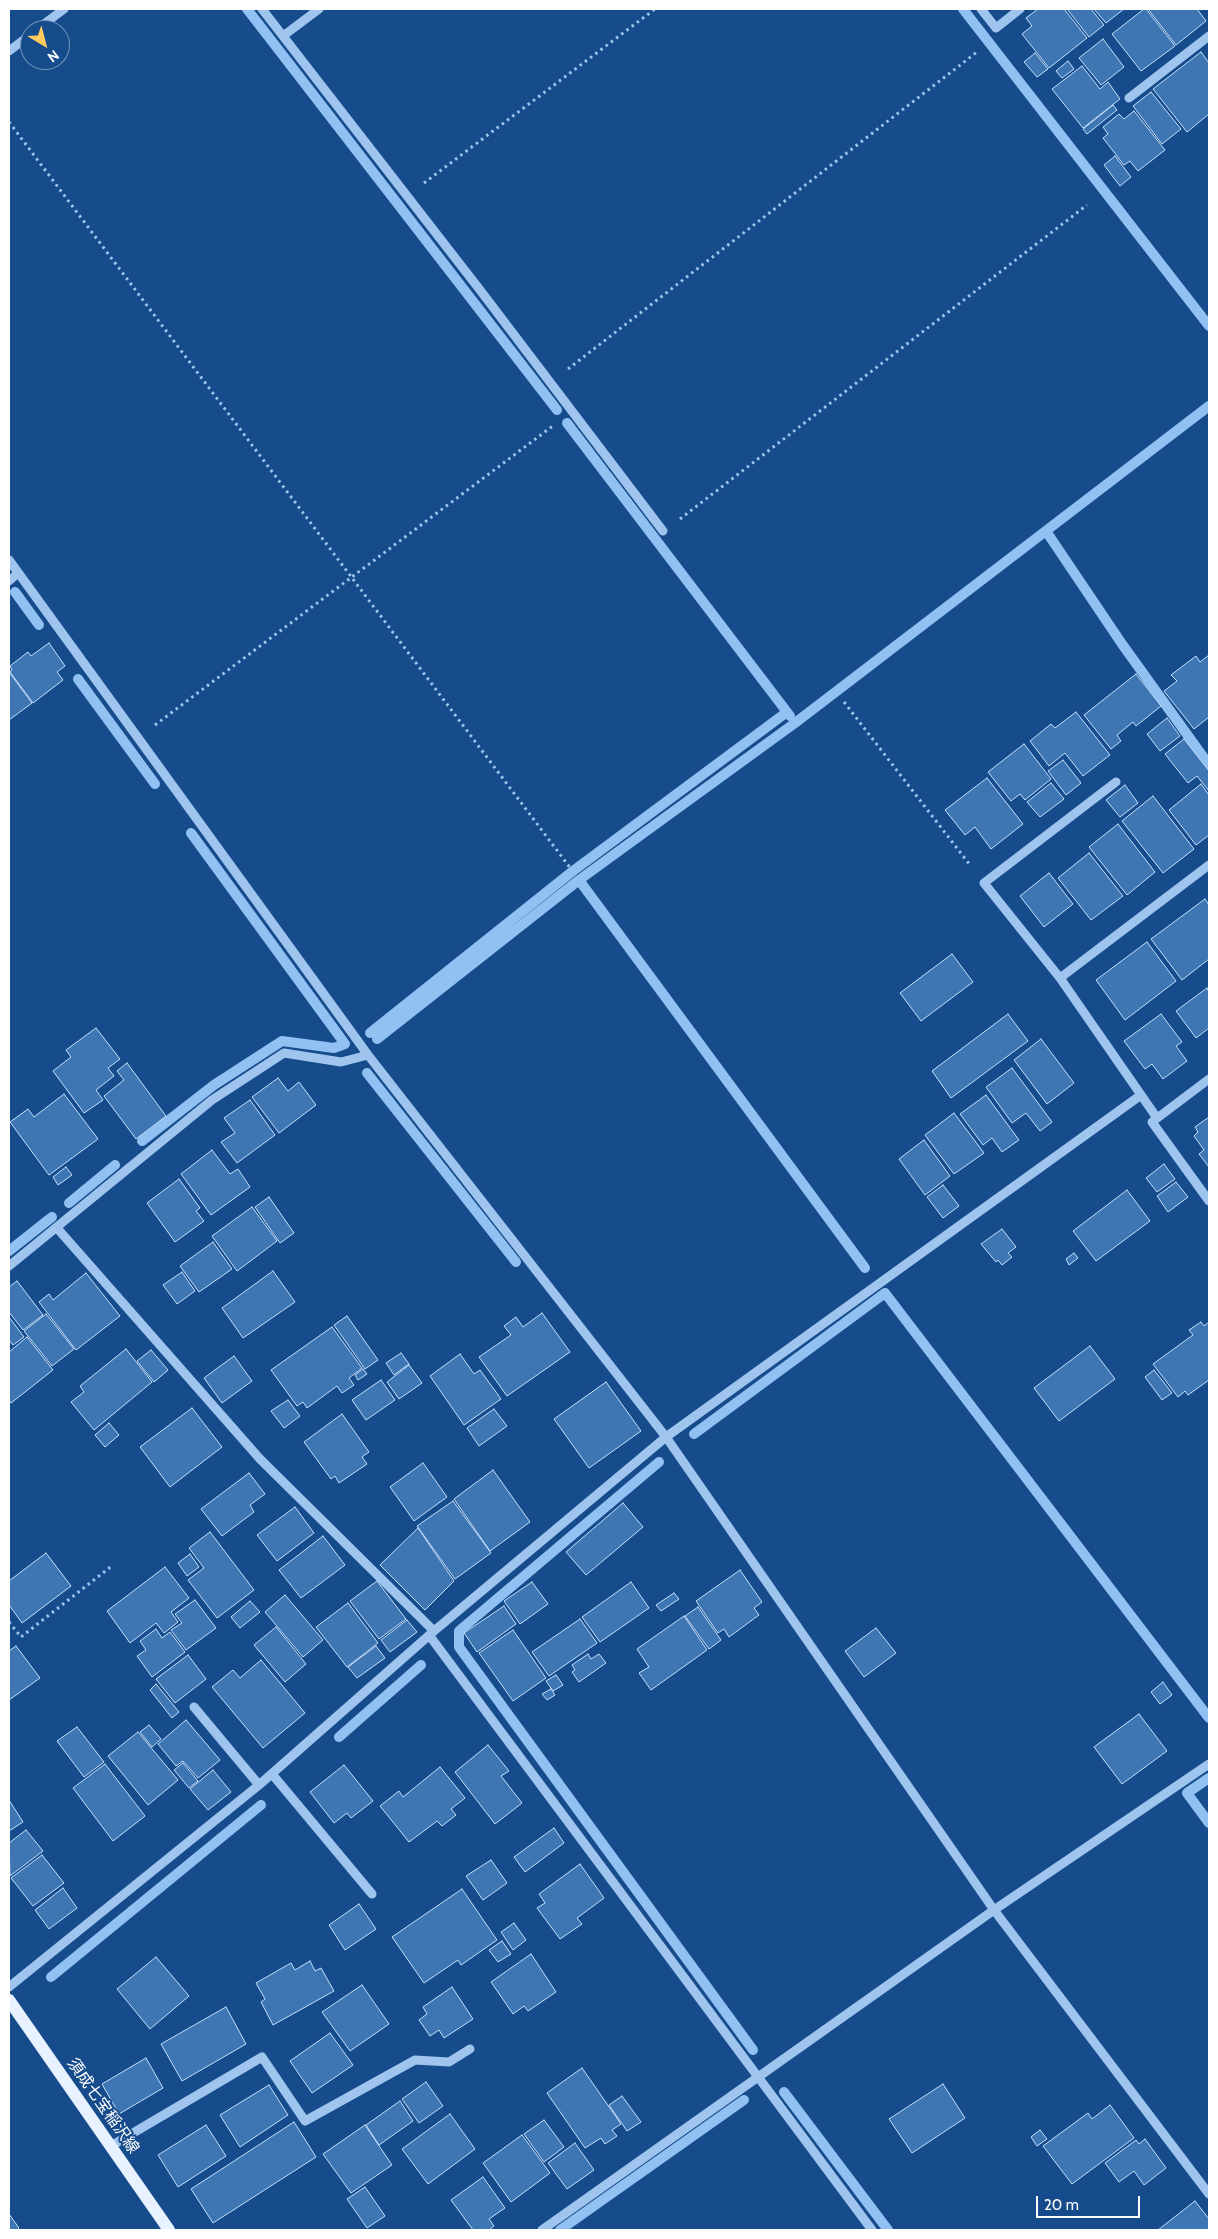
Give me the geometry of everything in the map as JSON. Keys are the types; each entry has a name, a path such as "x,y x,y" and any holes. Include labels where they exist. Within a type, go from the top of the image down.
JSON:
{"main road":[{"name":"須成七宝稲沢線","path":"9,2000 170,2230"}],"street":[{"path":"49,20 64,9"},
{"path":"262,9 664,531"},
{"path":"283,36 319,9"},
{"path":"981,9 996,28 1020,9"},
{"path":"1128,98 1209,36"},
{"path":"9,51 20,43"},
{"path":"9,560 368,1055 666,1437 994,1910 1209,2194"},
{"path":"9,581 18,573"},
{"path":"1116,782 984,883 1060,978 1157,1118"},
{"path":"1060,978 1209,865"},
{"path":"9,1266 212,1100 284,1053 340,1062 368,1055"},
{"path":"1209,1079 1152,1122 1209,1201"},
{"path":"9,1987 259,1786 432,1633 666,1437 1141,1095"},
{"path":"57,1228 260,1459 432,1633 872,2230"},
{"path":"194,1708 259,1786"},
{"path":"542,2230 994,1910 1209,1764"},
{"path":"272,1774 372,1894"},
{"path":"111,2146 262,2057 305,2121 414,2060 449,2062 470,2049"}],"path":[{"path":"407,196 655,9"},
{"path":"551,383 977,52"},
{"path":"9,122 571,869"},
{"path":"664,531 1088,205"},
{"path":"138,738 572,411"},
{"path":"844,702 984,883"},
{"path":"9,1622 20,1637 113,1565"}],"building":[{"path":"1038,9 1064,9 1087,38 1049,68 1022,34 1032,26 1026,18"},
{"path":"1067,9 1091,9 1104,25 1089,37"},
{"path":"1094,9 1124,9 1106,23"},
{"path":"1146,9 1175,46 1141,71 1112,34"},
{"path":"1148,9 1197,9 1206,21 1176,45"},
{"path":"1103,39 1124,67 1101,85 1079,58"},
{"path":"1201,52 1209,63 1209,114 1187,132 1153,89"},
{"path":"1035,53 1048,69 1037,77 1024,62"},
{"path":"1068,61 1074,69 1062,78 1056,71"},
{"path":"1082,66 1100,89 1108,82 1120,99 1083,128 1052,89"},
{"path":"1151,92 1181,129 1162,144 1133,106"},
{"path":"1113,105 1117,110 1087,134 1083,129"},
{"path":"1134,111 1165,150 1138,171 1130,161 1124,165 1103,138 1108,134 1103,127 1119,114 1124,119"},
{"path":"1115,156 1131,177 1120,186 1104,165"},
{"path":"49,643 65,666 57,672 63,680 33,703 10,672 12,670 10,666 28,652 31,656"},
{"path":"1209,655 1209,717 1194,729 1164,691 1177,681 1171,675 1196,656 1200,662"},
{"path":"9,672 32,703 9,720"},
{"path":"1136,674 1161,706 1136,726 1133,722 1117,735 1121,741 1111,749 1084,715"},
{"path":"1076,712 1110,755 1083,776 1065,753 1049,766 1030,741 1051,724 1055,728"},
{"path":"1167,718 1180,736 1160,751 1147,734"},
{"path":"1184,739 1209,771 1209,791 1197,776 1188,783 1165,754"},
{"path":"1024,744 1051,779 1025,800 1020,794 1011,801 988,772"},
{"path":"1063,760 1081,783 1066,795 1048,771"},
{"path":"987,778 1023,824 991,849 975,827 965,835 945,810"},
{"path":"1051,783 1064,799 1040,817 1027,802"},
{"path":"1201,784 1209,795 1209,835 1196,845 1169,810"},
{"path":"1125,785 1138,803 1120,817 1106,800"},
{"path":"1153,796 1194,849 1163,873 1122,821"},
{"path":"1118,824 1155,872 1127,895 1089,847"},
{"path":"1089,853 1123,896 1091,920 1058,878"},
{"path":"1049,873 1073,904 1044,927 1020,896"},
{"path":"1205,899 1209,905 1209,959 1182,980 1151,939"},
{"path":"1147,942 1176,981 1125,1020 1096,980"},
{"path":"952,954 973,982 921,1021 900,993"},
{"path":"1207,988 1209,992 1209,1028 1196,1038 1176,1011"},
{"path":"1008,1014 1028,1041 951,1098 932,1071"},
{"path":"1161,1014 1182,1042 1176,1046 1187,1061 1163,1079 1152,1064 1145,1069 1124,1041"},
{"path":"96,1028 120,1059 108,1068 114,1076 96,1090 103,1100 84,1113 53,1071 71,1057 66,1050"},
{"path":"1041,1039 1074,1083 1047,1104 1014,1060"},
{"path":"127,1063 166,1116 136,1139 104,1096 124,1080 117,1071"},
{"path":"1012,1068 1052,1122 1040,1131 1026,1113 1012,1123 986,1087"},
{"path":"278,1078 288,1091 299,1082 316,1105 279,1133 252,1097"},
{"path":"64,1094 98,1139 49,1175 10,1122 28,1109 34,1117"},
{"path":"986,1095 1019,1140 1002,1152 992,1138 983,1145 960,1114"},
{"path":"250,1100 275,1135 237,1163 221,1142 235,1133 224,1118"},
{"path":"954,1113 984,1153 954,1174 925,1135"},
{"path":"1209,1117 1209,1167 1199,1154 1204,1150 1194,1136 1198,1132 1195,1127"},
{"path":"924,1140 950,1176 925,1195 899,1159"},
{"path":"212,1150 230,1174 238,1169 250,1187 211,1215 181,1174"},
{"path":"1164,1164 1175,1179 1157,1192 1146,1178"},
{"path":"66,1167 72,1175 58,1185 53,1177"},
{"path":"179,1179 200,1208 196,1211 204,1221 175,1242 147,1203"},
{"path":"1176,1182 1188,1197 1168,1212 1157,1196"},
{"path":"943,1185 959,1206 943,1218 927,1197"},
{"path":"1127,1190 1150,1221 1096,1261 1073,1231"},
{"path":"269,1197 294,1233 280,1243 255,1207"},
{"path":"252,1207 277,1241 237,1271 212,1236"},
{"path":"1002,1229 1016,1247 1008,1253 1012,1257 1002,1265 998,1260 996,1262 981,1244"},
{"path":"213,1242 232,1269 199,1292 180,1266"},
{"path":"1074,1253 1078,1258 1069,1265 1066,1259"},
{"path":"273,1271 295,1302 243,1338 222,1308"},
{"path":"182,1272 195,1291 177,1304 163,1285"},
{"path":"86,1273 120,1316 76,1350 39,1302 49,1294 53,1300"},
{"path":"17,1281 43,1315 23,1330 9,1312 9,1287"},
{"path":"542,1313 570,1352 507,1396 479,1357 511,1335 504,1326 516,1317 523,1327"},
{"path":"46,1314 74,1349 52,1366 24,1331"},
{"path":"347,1316 378,1360 365,1369 334,1325"},
{"path":"9,1317 24,1337 13,1345 9,1340"},
{"path":"1201,1322 1204,1326 1209,1322 1209,1380 1188,1395 1185,1391 1178,1397 1153,1364 1193,1335 1189,1330"},
{"path":"332,1327 362,1368 349,1378 354,1385 342,1393 337,1386 307,1408 303,1402 297,1406 271,1370"},
{"path":"27,1337 53,1370 11,1403 9,1400 9,1352"},
{"path":"1090,1346 1115,1379 1059,1421 1034,1388"},
{"path":"126,1349 152,1382 94,1430 71,1402 84,1392 80,1386"},
{"path":"151,1350 168,1370 154,1382 137,1361"},
{"path":"401,1353 409,1364 394,1375 386,1363"},
{"path":"460,1354 474,1374 480,1370 501,1399 464,1425 430,1376"},
{"path":"234,1356 252,1381 222,1403 204,1378"},
{"path":"409,1365 422,1383 399,1399 387,1382"},
{"path":"363,1369 367,1374 358,1380 355,1375"},
{"path":"1154,1370 1172,1393 1162,1400 1145,1377"},
{"path":"381,1380 395,1400 366,1420 352,1400"},
{"path":"606,1382 641,1431 589,1468 554,1419"},
{"path":"288,1400 300,1416 284,1428 271,1411"},
{"path":"192,1408 222,1447 170,1487 140,1447"},
{"path":"494,1409 507,1426 479,1446 467,1428"},
{"path":"342,1414 369,1452 362,1457 367,1464 339,1483 335,1476 331,1479 304,1442"},
{"path":"109,1423 119,1435 105,1447 95,1435"},
{"path":"423,1463 447,1497 414,1521 390,1487"},
{"path":"493,1470 530,1522 490,1551 454,1499"},
{"path":"249,1473 265,1494 250,1505 254,1512 222,1536 201,1509"},
{"path":"453,1501 491,1553 455,1579 417,1526"},
{"path":"623,1503 643,1527 586,1575 566,1552"},
{"path":"295,1507 314,1533 277,1561 257,1535"},
{"path":"418,1528 454,1581 425,1610 380,1565"},
{"path":"210,1532 254,1590 217,1618 188,1580 204,1568 189,1548"},
{"path":"323,1536 345,1565 301,1598 279,1570"},
{"path":"46,1553 71,1586 22,1623 9,1605 9,1581"},
{"path":"190,1554 199,1567 187,1576 178,1563"},
{"path":"165,1567 189,1598 171,1612 178,1622 164,1633 156,1623 130,1643 107,1611"},
{"path":"740,1570 762,1602 754,1608 759,1615 729,1637 724,1629 718,1633 696,1601"},
{"path":"377,1581 406,1619 379,1639 350,1601"},
{"path":"532,1582 548,1604 520,1624 504,1601"},
{"path":"631,1582 649,1608 600,1642 582,1617"},
{"path":"674,1593 679,1599 661,1611 656,1605"},
{"path":"285,1595 323,1640 303,1657 265,1612"},
{"path":"195,1600 216,1628 186,1650 171,1630 182,1623 175,1614"},
{"path":"250,1601 260,1612 240,1628 231,1617"},
{"path":"348,1603 378,1643 347,1667 316,1627"},
{"path":"504,1606 516,1624 477,1652 464,1633"},
{"path":"698,1607 721,1640 709,1649 685,1616"},
{"path":"684,1616 707,1650 651,1690 639,1673 649,1667 637,1649"},
{"path":"580,1619 597,1643 549,1676 532,1652"},
{"path":"407,1620 417,1632 390,1652 381,1640"},
{"path":"276,1627 306,1664 285,1682 254,1645"},
{"path":"876,1628 896,1653 864,1677 845,1651"},
{"path":"156,1629 162,1638 170,1632 185,1652 152,1677 137,1656 146,1650 140,1641"},
{"path":"513,1630 546,1678 513,1701 479,1653"},
{"path":"16,1646 40,1678 9,1700 9,1651"},
{"path":"376,1646 385,1658 357,1678 348,1667"},
{"path":"588,1654 591,1659 599,1654 606,1663 579,1682 572,1672 575,1670 572,1665"},
{"path":"188,1655 206,1679 175,1703 156,1679"},
{"path":"261,1660 305,1713 263,1748 212,1687 233,1670 240,1678"},
{"path":"556,1675 563,1685 553,1691 546,1681"},
{"path":"1163,1682 1172,1695 1160,1704 1151,1692"},
{"path":"156,1684 179,1712 172,1718 150,1690"},
{"path":"551,1689 555,1695 547,1700 542,1694"},
{"path":"1139,1714 1167,1751 1122,1784 1094,1747"},
{"path":"186,1720 220,1760 198,1778 183,1761 176,1766 158,1744"},
{"path":"149,1725 161,1739 152,1747 140,1732"},
{"path":"77,1727 104,1762 84,1777 57,1741"},
{"path":"138,1732 178,1780 148,1805 108,1756"},
{"path":"488,1745 509,1771 501,1776 522,1803 495,1824 455,1772"},
{"path":"183,1763 198,1781 189,1788 174,1770"},
{"path":"105,1764 145,1816 113,1841 73,1788"},
{"path":"344,1765 373,1801 351,1818 347,1813 334,1823 310,1792"},
{"path":"440,1767 465,1798 451,1809 456,1815 442,1826 437,1821 409,1842 380,1806 399,1791 403,1797"},
{"path":"213,1770 231,1792 208,1810 190,1789"},
{"path":"9,1800 23,1822 9,1831"},
{"path":"554,1828 564,1843 525,1872 514,1857"},
{"path":"26,1830 43,1851 10,1876 9,1843"},
{"path":"42,1855 64,1883 33,1906 11,1878"},
{"path":"491,1860 507,1883 483,1900 466,1876"},
{"path":"580,1864 604,1898 577,1918 582,1924 560,1939 537,1908 545,1903 539,1894"},
{"path":"63,1888 77,1908 49,1929 35,1910"},
{"path":"462,1889 497,1940 461,1965 458,1960 424,1983 392,1937"},
{"path":"359,1904 376,1929 345,1950 329,1925"},
{"path":"514,1923 526,1940 513,1950 501,1932"},
{"path":"502,1941 511,1954 498,1962 489,1950"},
{"path":"531,1954 556,1992 528,2011 524,2006 513,2014 491,1982"},
{"path":"156,1957 189,1996 150,2029 117,1989"},
{"path":"310,1961 315,1971 321,1968 334,1991 273,2025 261,2002 265,1999 256,1983 291,1963 295,1970"},
{"path":"362,1985 389,2024 350,2051 322,2012"},
{"path":"452,1987 473,2019 444,2038 439,2030 430,2036 419,2020 427,2014 423,2007"},
{"path":"226,2007 246,2044 182,2081 161,2044"},
{"path":"330,2033 353,2065 312,2093 290,2061"},
{"path":"146,2058 163,2088 119,2114 102,2084"},
{"path":"582,2068 621,2124 612,2130 617,2136 605,2144 601,2138 585,2148 547,2093"},
{"path":"426,2082 443,2106 419,2123 402,2099"},
{"path":"943,2084 965,2118 912,2153 889,2119"},
{"path":"269,2085 288,2115 240,2147 220,2115"},
{"path":"622,2096 641,2122 627,2131 609,2105"},
{"path":"400,2101 413,2121 379,2145 366,2125"},
{"path":"1110,2105 1134,2138 1072,2184 1043,2146 1088,2113 1092,2119"},
{"path":"450,2114 475,2149 428,2184 402,2149"},
{"path":"544,2120 564,2147 544,2162 524,2134"},
{"path":"294,2122 316,2157 213,2223 191,2189"},
{"path":"206,2125 226,2156 178,2187 158,2155"},
{"path":"365,2125 392,2165 351,2193 323,2154"},
{"path":"1040,2130 1047,2139 1037,2146 1031,2137"},
{"path":"522,2135 550,2173 511,2202 483,2163"},
{"path":"1145,2139 1166,2168 1144,2185 1134,2171 1119,2182 1105,2163 1136,2140 1139,2144"},
{"path":"575,2143 594,2170 567,2189 548,2163"},
{"path":"483,2177 505,2208 489,2219 494,2226 489,2230 473,2230 451,2200"},
{"path":"365,2187 385,2216 367,2228 347,2199"},
{"path":"1195,2201 1209,2219 1209,2230 1158,2230"},
{"path":"9,2214 19,2228 17,2230 9,2230"}],"waterway":[{"path":"247,9 557,410"},
{"path":"963,9 1209,326"},
{"path":"377,1039 579,880 795,723 1209,406"},
{"path":"567,423 790,716"},
{"path":"1046,531 1122,644 1209,765"},
{"path":"15,592 39,625"},
{"path":"78,679 155,784"},
{"path":"370,1033 573,871 787,712"},
{"path":"142,1141 214,1085 282,1041 334,1048 345,1044 191,833"},
{"path":"579,880 865,1268"},
{"path":"367,1073 516,1262"},
{"path":"69,1203 115,1165"},
{"path":"9,1251 52,1217"},
{"path":"694,1434 885,1293 1209,1718"},
{"path":"659,1462 459,1631 459,1647 753,2050"},
{"path":"339,1737 421,1665"},
{"path":"1209,1778 1187,1793 1209,1823"},
{"path":"51,1977 261,1805"},
{"path":"784,2092 888,2230"},
{"path":"560,2230 744,2100"}]}
